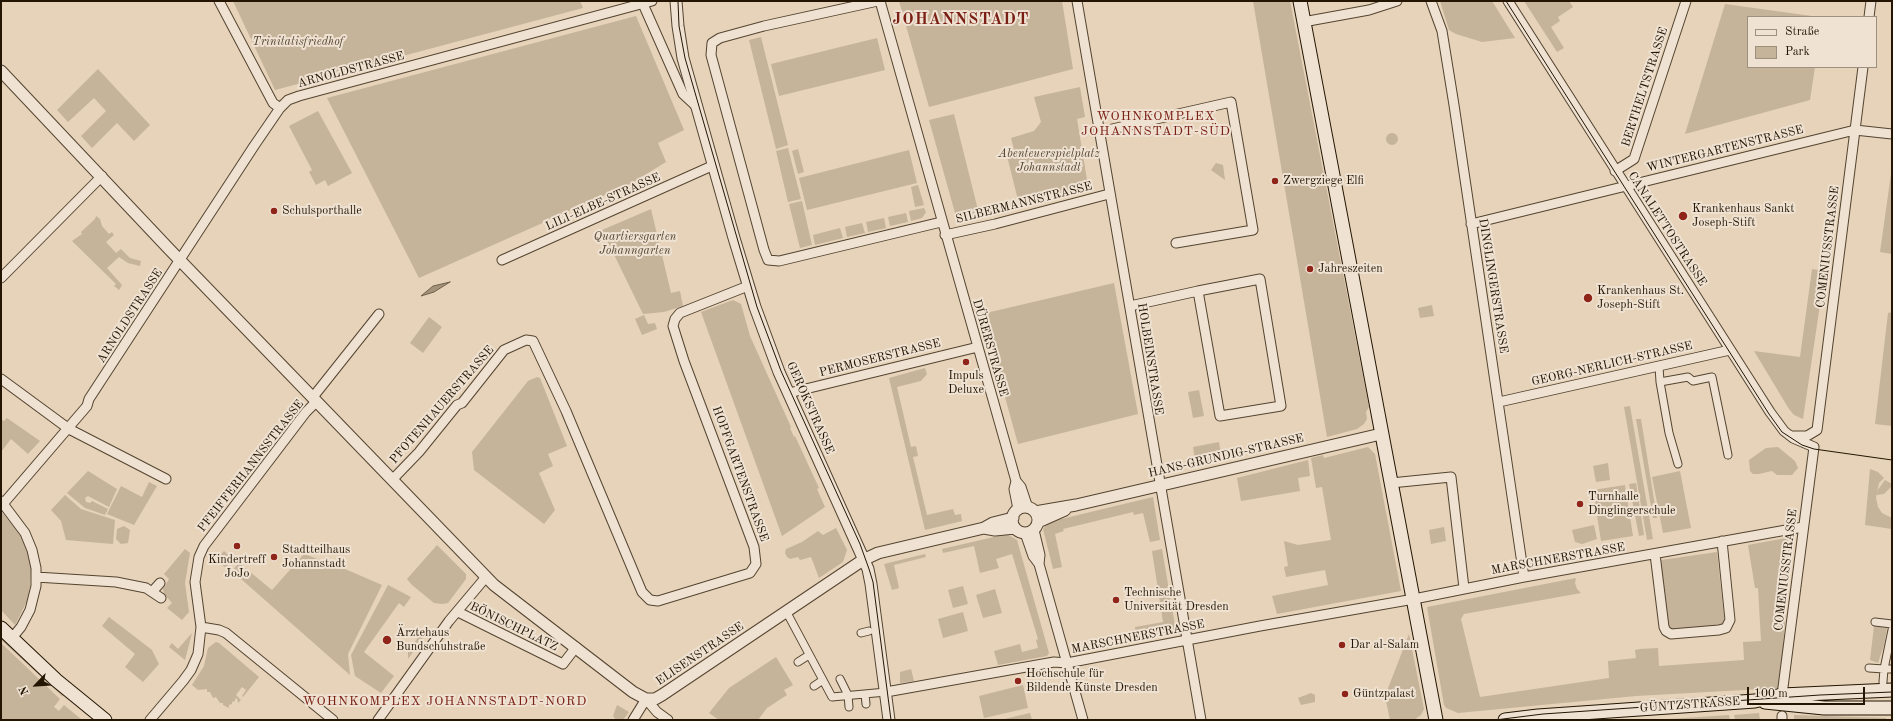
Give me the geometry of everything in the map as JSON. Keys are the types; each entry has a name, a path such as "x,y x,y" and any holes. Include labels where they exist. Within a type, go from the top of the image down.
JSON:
{"main road":[{"path":"1300,1 1436,720"},
{"path":"1,628 56,680 105,720"},
{"name":"GÜNTZSTRASSE","path":"1505,720 1538,716 1756,701 1782,695 1887,686"},
{"name":"GÜNTZSTRASSE","path":"1756,701 1824,708 1892,708"}],"street":[{"path":"219,1 273,103 280,108"},
{"name":"GEROKSTRASSE","path":"676,1 680,45 748,286 768,342 789,393 864,560 872,584 889,720"},
{"path":"879,1 764,26 720,38 712,43 712,55 764,250 768,260 779,261 941,222"},
{"name":"DÜRERSTRASSE","path":"879,1 1016,481 1020,487 1033,556 1039,564 1083,720"},
{"name":"HOLBEINSTRASSE","path":"1077,1 1109,194 1130,306 1159,485 1188,640 1200,720"},
{"path":"1303,22 1369,10 1397,1"},
{"name":"DINGLINGERSTRASSE","path":"1432,1 1442,31 1499,402 1524,577"},
{"name":"CANALETTOSTRASSE","path":"1508,1 1770,412 1784,431 1803,443 1814,447"},
{"name":"BERTHELTSTRASSE","path":"1615,171 1634,159 1686,1"},
{"path":"1869,16 1872,1"},
{"name":"ARNOLDSTRASSE","path":"2,502 69,429 77,417 83,403 89,399 280,108 288,100 647,2"},
{"name":"GEROKSTRASSE","path":"647,2 683,94 697,107"},
{"name":"COMENIUSSTRASSE","path":"1791,436 1807,436 1817,430 1863,68"},
{"path":"1,71 496,588 576,647 633,692 646,699 657,712 668,720"},
{"path":"1099,132 1231,102 1253,230 1176,243"},
{"name":"WINTERGARTENSTRASSE","path":"1472,224 1855,130 1892,134"},
{"name":"LILI-ELBE-STRASSE","path":"502,260 714,165"},
{"path":"1,278 102,176"},
{"name":"SILBERMANNSTRASSE","path":"945,235 995,224 1109,194"},
{"path":"1130,306 1198,291 1260,279 1281,406 1220,416 1198,291"},
{"name":"HOPFGARTENSTRASSE","path":"533,341 566,411 642,592 650,600 658,601 744,576 750,573 756,564 754,547 684,360 673,326 675,319 680,313 748,286"},
{"name":"PFEIFFERHANNSSTRASSE","path":"150,720 191,670 198,654 201,627 195,582 199,557 204,546 379,314"},
{"name":"PFOTENHAUERSTRASSE","path":"392,480 419,452 456,405 462,402 504,350 526,340 533,341"},
{"name":"PERMOSERSTRASSE","path":"789,393 978,347"},
{"name":"GEORG-NERLICH-STRASSE","path":"1499,402 1730,350"},
{"path":"1659,366 1660,382 1669,433 1678,464"},
{"path":"1660,382 1688,377 1693,381 1712,377 1728,455"},
{"path":"1,379 69,429 166,479"},
{"name":"HANS-GRUNDIG-STRASSE","path":"864,560 882,552 984,528 995,530 1076,505 1381,434"},
{"name":"COMENIUSSTRASSE","path":"1782,695 1814,447"},
{"path":"1392,483 1451,477 1464,588"},
{"path":"2,502 21,527 29,541 34,558 36,577 35,593 30,610 21,628 12,638"},
{"name":"MARSCHNERSTRASSE","path":"886,692 1054,662 1067,663 1414,599 1464,588 1803,527"},
{"path":"1655,554 1664,627 1666,631 1671,634 1719,630 1726,628 1730,620 1722,541"},
{"name":"ELISENSTRASSE","path":"646,699 655,699 662,695 864,560"},
{"path":"36,577 116,582 146,588 161,598"},
{"path":"378,720 449,621 486,577"},
{"path":"152,592 160,583"},
{"path":"786,611 809,655 818,664 823,680 832,697 886,692"},
{"name":"BÖNISCHPLATZ","path":"458,612 563,664 576,647"},
{"path":"1875,622 1892,624"},
{"path":"201,627 219,630 226,633 333,720"},
{"path":"1887,686 1884,669 1892,630"},
{"path":"861,633 869,631"},
{"path":"798,662 809,655"},
{"path":"1869,668 1892,669"},
{"path":"840,679 848,696 849,707"},
{"path":"814,686 823,680"},
{"path":"865,694 866,704"},
{"path":"633,720 646,699"}],"green space":[{"name":"Trinitatisfriedhof","path":"233,1 580,1 583,8 275,90"},
{"path":"899,1 1062,1 1073,69 929,107"},
{"path":"1253,1 1290,1 1369,407 1366,412 1367,419 1364,424 1357,429 1327,437"},
{"path":"1440,1 1492,1 1515,38 1482,42 1456,34 1449,30"},
{"path":"1524,1 1569,1 1573,7 1558,17 1560,21 1551,27 1564,48 1557,52"},
{"path":"1725,4 1812,16 1747,16 1747,68 1815,68 1810,100 1685,134"},
{"path":"636,16 684,130 658,143 666,162 630,184 419,278 327,98"},
{"path":"761,37 788,145 776,149 749,40"},
{"path":"877,38 885,70 779,96 771,64"},
{"path":"98,69 150,125 134,141 117,123 92,148 81,136 106,111 94,98 68,122 57,110"},
{"name":"Abenteuerspielplatz Johannstadt","path":"1080,87 1085,117 1077,119 1088,186 1019,204 1007,156 1015,153 1011,138 1034,131 1041,122 1034,97"},
{"path":"318,111 352,173 328,186 325,180 316,185 309,172 312,170 289,126"},
{"path":"954,114 979,214 957,220 929,120"},
{"path":"1394,133 1397,134 1397,144 1390,145 1387,144 1386,137 1387,134"},
{"path":"788,148 801,199 788,202 776,151"},
{"path":"798,149 804,172 798,174 792,151"},
{"path":"909,150 917,183 807,210 799,178"},
{"path":"1216,163 1223,165 1225,180 1211,170"},
{"path":"1892,174 1892,254 1880,252"},
{"path":"918,185 924,205 915,207 911,187"},
{"path":"802,201 812,245 800,248 789,204"},
{"path":"924,208 926,212 922,218 911,221 909,211"},
{"name":"Quartiersgarten Johanngarten","path":"651,209 671,293 680,291 683,306 664,312 643,314 602,230"},
{"path":"906,213 908,222 890,226 888,217"},
{"path":"96,216 100,219 102,226 109,234 112,232 114,235 106,242 116,253 121,249 130,258 141,261 140,266 128,263 119,257 107,268 122,285 119,290 114,286 116,284 72,241 82,234 81,232 95,219"},
{"path":"884,218 886,228 868,232 866,222"},
{"path":"862,223 865,233 847,237 845,227"},
{"path":"840,228 843,238 815,245 813,235"},
{"path":"1812,269 1825,271 1803,419 1794,415 1789,409 1754,351 1800,357"},
{"path":"1114,283 1138,414 1018,444 982,314"},
{"path":"733,300 741,304 750,336 791,427 790,428 794,437 795,436 819,488 817,489 825,507 782,536 701,312"},
{"path":"1432,305 1434,316 1420,318 1418,308"},
{"path":"1892,312 1892,426 1875,424 1888,313"},
{"path":"644,315 648,324 655,323 657,329 642,335 635,319"},
{"path":"429,317 442,327 423,353 410,343"},
{"path":"925,368 927,374 921,381 897,387 911,447 916,446 918,456 913,457 927,515 953,509 955,515 961,514 962,521 925,530 889,378"},
{"path":"537,377 540,378 567,446 548,454 553,466 539,473 555,510 544,524 474,470 472,452 528,381"},
{"path":"1199,390 1204,416 1193,418 1188,392"},
{"path":"1630,406 1653,539 1647,540 1624,407"},
{"path":"7,418 40,441 28,454 11,439 1,452 1,419 4,421"},
{"path":"1636,419 1641,419 1657,518 1653,518"},
{"path":"1219,442 1222,461 1196,466 1193,447"},
{"path":"1368,447 1375,454 1401,591 1277,614 1272,596 1328,585 1325,570 1286,577 1284,567 1288,566 1284,541 1298,545 1331,540 1322,487 1316,488 1311,458 1323,455 1324,458"},
{"path":"1778,447 1795,461 1798,468 1792,475 1777,475 1772,471 1753,474 1750,471 1749,460 1766,448"},
{"path":"1308,460 1310,476 1298,478 1300,491 1241,501 1237,478"},
{"path":"1608,463 1610,480 1596,482 1593,466"},
{"path":"1870,469 1878,472 1884,478 1879,483 1876,498 1878,507 1882,513 1892,518 1892,529 1865,525"},
{"path":"88,471 117,489 109,507 88,496 85,498 86,502 90,503 92,501 108,509 105,515 85,508 67,493"},
{"path":"1680,471 1691,528 1663,533 1652,477"},
{"path":"1885,480 1892,484 1892,486 1884,494 1877,495 1877,491"},
{"path":"149,482 157,486 134,525 107,514 121,486 142,497"},
{"path":"1636,483 1644,535 1639,536 1629,484"},
{"path":"1625,485 1633,536 1601,541 1593,490"},
{"path":"65,495 81,509 115,520 113,544 66,540 61,521 51,510"},
{"path":"1153,497 1160,540 1150,542 1143,513 1134,515 1133,512 1063,529 1064,531 1055,534 1062,567 1053,569 1043,529 1049,522"},
{"path":"1,511 21,536 28,552 31,568 28,599 15,625 1,610"},
{"path":"1594,525 1597,539 1582,544 1575,542 1572,530"},
{"path":"124,526 130,530 128,543 121,544 116,539 117,529"},
{"path":"1444,527 1446,541 1431,544 1429,530"},
{"path":"836,528 847,550 843,562 819,578 811,557 800,560 798,557 790,559 787,557 785,553 786,549 802,542 818,531 823,535"},
{"path":"1007,534 1017,540 1049,653 1047,656 998,665 994,651 1020,644 1022,652 1038,648 1036,640 1038,639 1012,554 996,559 999,568 980,573 974,546 943,553 942,549"},
{"path":"1786,538 1791,546 1780,688 1636,696 1458,713 1446,708 1444,705 1427,607 1576,578 1575,583 1577,589 1581,593 1464,614 1461,619 1480,697 1609,678 1608,661 1636,658 1635,650 1640,649 1658,648 1659,666 1744,660 1743,642 1761,641 1758,588 1755,588 1748,545"},
{"path":"437,545 466,574 466,579 448,603 442,604 434,603 407,579"},
{"path":"185,549 190,553 185,583 189,612 182,620 167,608 172,603 164,594 163,589 169,579 164,574"},
{"path":"1162,549 1176,631 1137,639 1135,627 1163,622 1152,551"},
{"path":"224,551 233,559 226,568 216,560"},
{"path":"1717,552 1725,625 1671,631 1667,627 1661,560"},
{"path":"304,554 345,569 382,585 348,654 350,675 232,571 239,563 272,590"},
{"path":"925,554 926,557 894,565 899,588 892,590 884,564"},
{"path":"388,585 411,597 404,607 399,603 364,652 394,676 381,693 355,676 351,655"},
{"path":"963,586 968,604 953,608 948,590"},
{"path":"995,589 1002,613 983,618 976,595"},
{"path":"963,612 968,631 943,638 938,619"},
{"path":"109,617 152,650 159,664 143,682 125,667 135,654 102,626"},
{"path":"1874,626 1887,628 1884,645 1878,663 1870,660"},
{"path":"430,628 408,659 408,652 423,630"},
{"path":"192,633 185,660 169,647 172,643 178,649"},
{"path":"1,634 64,693 63,697 1,640"},
{"path":"1409,634 1424,709 1421,715 1414,720 1390,720 1385,696"},
{"path":"216,642 259,677 243,697 242,696 246,690 242,687 236,695 241,700 238,703 237,698 235,699 232,704 229,705 229,708 223,705 223,703 220,703 216,697 213,698 210,692 207,692 207,689 198,690 192,685 204,666 208,648"},
{"path":"1,643 60,699 54,707 59,711 64,705 82,720 1,720"},
{"path":"776,657 793,685 784,690 787,695 767,708 758,720 719,720 709,713 729,688"},
{"path":"911,669 914,681 900,683 900,672"},
{"path":"1023,685 1028,708 984,718 979,696"},
{"path":"1311,693 1315,695 1315,702 1301,705 1298,698"},
{"path":"617,705 629,712 623,720 616,720 613,716"},
{"path":"1030,713 1032,720 1000,720"},
{"path":"1759,713 1760,720 1735,720 1734,715"},
{"path":"1729,715 1730,720 1654,720"},
{"path":"1794,715 1886,718 1886,720 1794,720"}],"shaded area":[{"path":"450,282 434,292 421,296 433,286"}],"tram line":[{"path":"678,1 679,26 685,58 757,307 781,371 860,544 873,582 891,720"},
{"path":"1506,1 1769,414 1782,432 1802,445 1814,449 1892,460"},
{"path":"1495,720 1543,714 1820,695 1892,692"}],"place":[{"name":"Zwergziege Elfi","path":"1275,181"},
{"name":"Schulsporthalle","path":"274,211"},
{"name":"Krankenhaus Sankt Joseph-Stift","path":"1683,216"},
{"name":"Jahreszeiten","path":"1310,269"},
{"name":"Krankenhaus St. Joseph-Stift","path":"1588,298"},
{"name":"Impuls Deluxe","path":"966,362"},
{"name":"Turnhalle Dinglingerschule","path":"1580,504"},
{"name":"Kindertreff JoJo","path":"237,546"},
{"name":"Stadtteilhaus Johannstadt","path":"274,557"},
{"name":"Technische Universität Dresden","path":"1116,600"},
{"name":"Ärztehaus Bundschuhstraße","path":"387,640"},
{"name":"Dar al-Salam","path":"1342,645"},
{"name":"Hochschule für Bildende Künste Dresden","path":"1018,681"},
{"name":"Güntzpalast","path":"1345,694"}],"district":[{"name":"JOHANNSTADT","path":"961,20"},
{"name":"WOHNKOMPLEX JOHANNSTADT-SÜD","path":"1156,124"},
{"name":"WOHNKOMPLEX JOHANNSTADT-NORD","path":"445,702"}]}
